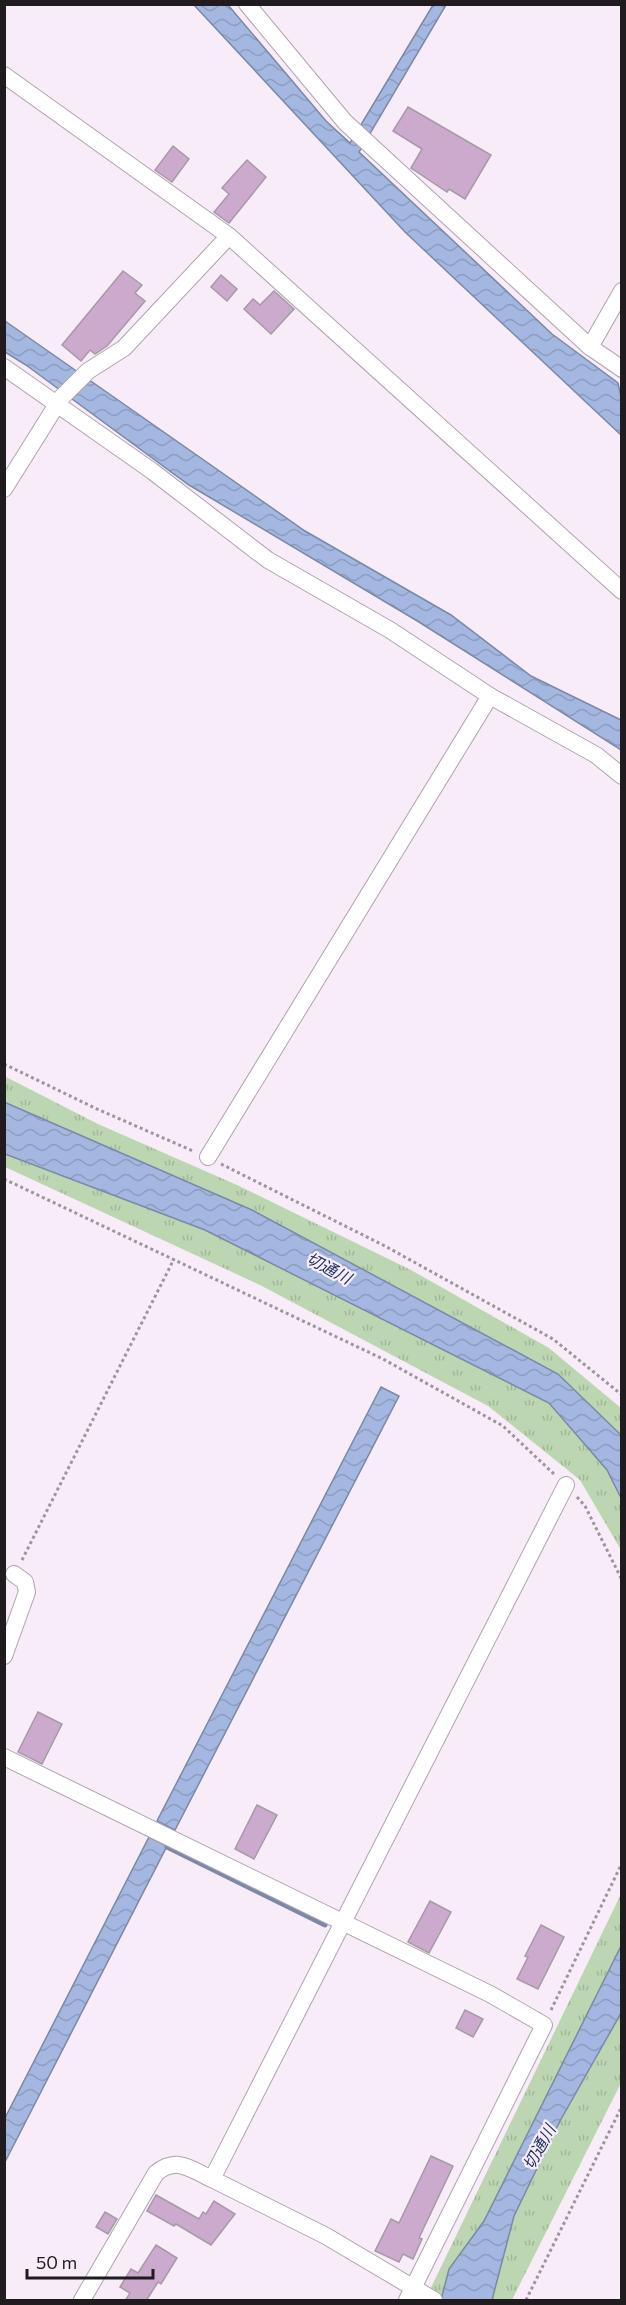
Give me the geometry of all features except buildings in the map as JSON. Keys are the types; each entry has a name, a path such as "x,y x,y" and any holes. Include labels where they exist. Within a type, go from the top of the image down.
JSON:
{"street":[{"path":"247,4 354,130 590,347 621,369"},
{"path":"4,75 229,236 621,591"},
{"path":"4,489 59,401 88,371 124,348 229,236"},
{"path":"590,347 621,291"},
{"path":"4,367 59,401 268,560 390,630 490,696 596,755 621,776"},
{"path":"207,1157 490,696"},
{"path":"212,2179 566,1485"},
{"path":"4,1656 27,1592 24,1582 14,1574"},
{"path":"4,1757 490,1994 544,2025 417,2296 326,2236 212,2179 181,2165 167,2164 156,2173 82,2301"}],"path":[{"path":"4,1064 97,1109 207,1157 385,1246 553,1339 621,1395"},
{"path":"4,1179 383,1359 503,1426 585,1506 621,1580"},
{"path":"14,1574 174,1259"},
{"path":"544,2025 621,1863"},
{"path":"526,2301 621,2106"}],"green space":[{"path":"4,1076 98,1124 237,1185 411,1270 549,1348 621,1408 621,1435 558,1374 252,1210 5,1102"},
{"path":"4,1154 205,1230 549,1403 607,1470 621,1498 621,1550 580,1480 488,1406 260,1285 5,1167"},
{"path":"621,1894 621,1946 484,2222 449,2269 441,2300 425,2300"},
{"path":"621,2013 621,2083 512,2300 492,2300 514,2216 560,2121"}],"water":[{"path":"194,5 228,5 326,121 350,143 433,5 446,5 359,152 552,334 618,383 621,397 621,435 405,232"},
{"path":"5,321 305,531 451,615 531,676 621,720 621,750 419,622 189,485 5,352"},
{"name":"切通川","path":"4,1102 252,1210 558,1374 621,1435 621,1498 607,1470 549,1403 205,1230 5,1154"},
{"path":"381,1387 399,1396 175,1830 157,1821"},
{"path":"149,1837 167,1846 5,2162 5,2118"},
{"name":"切通川","path":"621,1946 621,2013 560,2121 514,2216 492,2300 441,2300 449,2269 484,2221"}],"waterway":[{"path":"167,1847 325,1925"}]}
